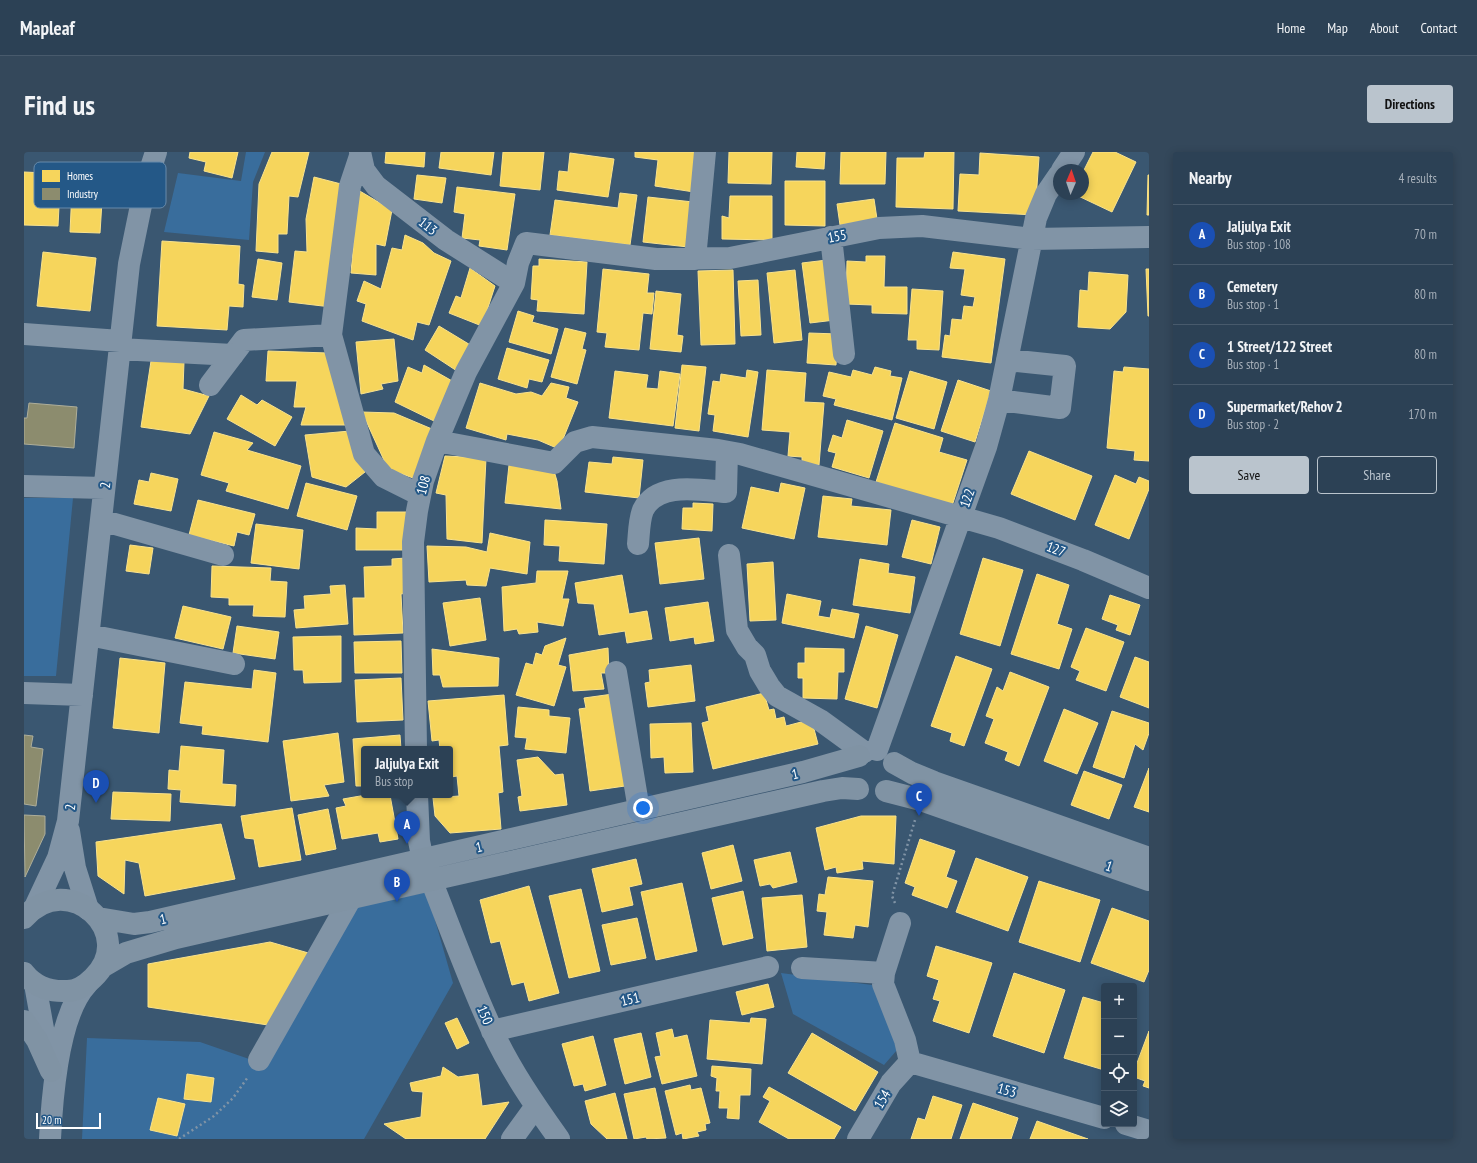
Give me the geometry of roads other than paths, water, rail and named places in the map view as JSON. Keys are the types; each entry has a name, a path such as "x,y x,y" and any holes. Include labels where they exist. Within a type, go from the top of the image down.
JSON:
{"main road":[{"path":"873,755 896,775 895,780 886,791 871,795 858,789 852,778 851,772 852,766 873,755"},
{"name":"1","path":"30,912 53,900 68,900 82,904 93,914 134,924 150,922 873,755 934,782 1149,858"},
{"name":"1","path":"102,967 120,956 143,946 823,791 842,788 858,789"},
{"name":"1","path":"886,791 920,800 1149,880"},
{"path":"28,979 56,992 72,991 87,984 99,973 108,950 107,938 103,926 93,914"},
{"path":"24,1021 36,1040 52,1080"}],"street":[{"name":"2","path":"153,162 156,152"},
{"path":"695,259 705,152"},
{"path":"1066,164 1074,152"},
{"path":"360,154 350,186 331,335 364,454 384,477 420,495"},
{"name":"113","path":"360,154 364,170 376,186 446,240 514,283"},
{"name":"122","path":"873,755 986,447 999,400 1036,218 1046,194 1053,184"},
{"name":"2","path":"30,912 58,858 68,821 129,264 140,208"},
{"name":"155","path":"526,242 656,259 695,259 730,258 880,228 922,226 1032,239 1149,237"},
{"path":"831,237 844,354"},
{"name":"108","path":"416,746 413,542 420,495 437,441 466,372 514,283 518,263 526,242"},
{"path":"24,334 120,345 233,355"},
{"path":"210,385 244,340 331,335"},
{"path":"999,400 1060,408 1065,366 1007,360"},
{"name":"127","path":"437,441 554,463 575,442 592,437 727,452 960,517 1027,538 1149,588"},
{"path":"638,544 643,510 651,501 662,494 668,491 680,489 726,492 727,452"},
{"path":"24,486 104,488"},
{"path":"101,520 223,556"},
{"path":"729,555 737,630 747,647 755,655 760,671 768,686 777,696 820,720 873,755"},
{"path":"89,635 234,664"},
{"path":"616,672 639,810"},
{"path":"24,693 82,695"},
{"path":"417,798 418,841 423,860 431,880"},
{"name":"2","path":"68,821 75,868 93,914"},
{"name":"150","path":"431,880 492,1031 516,1076 559,1139"},
{"path":"259,1060 351,898"},
{"path":"900,923 884,973 883,984 905,1040 910,1062"},
{"name":"151","path":"492,1031 768,967"},
{"path":"802,968 884,973"},
{"path":"28,979 46,1036 52,1080 50,1139"},
{"path":"52,1080 71,1011 79,993 87,984"},
{"name":"153","path":"910,1062 1101,1117"},
{"name":"154","path":"858,1139 891,1083 910,1062"},
{"path":"512,1139 536,1106"}],"place":[{"name":"Supermarket/Rehov 2","path":"96,803"},
{"name":"1 Street/122 Street","path":"919,816"},
{"name":"Jaljulya Exit","path":"407,844"},
{"name":"Cemetery","path":"397,902"}]}
